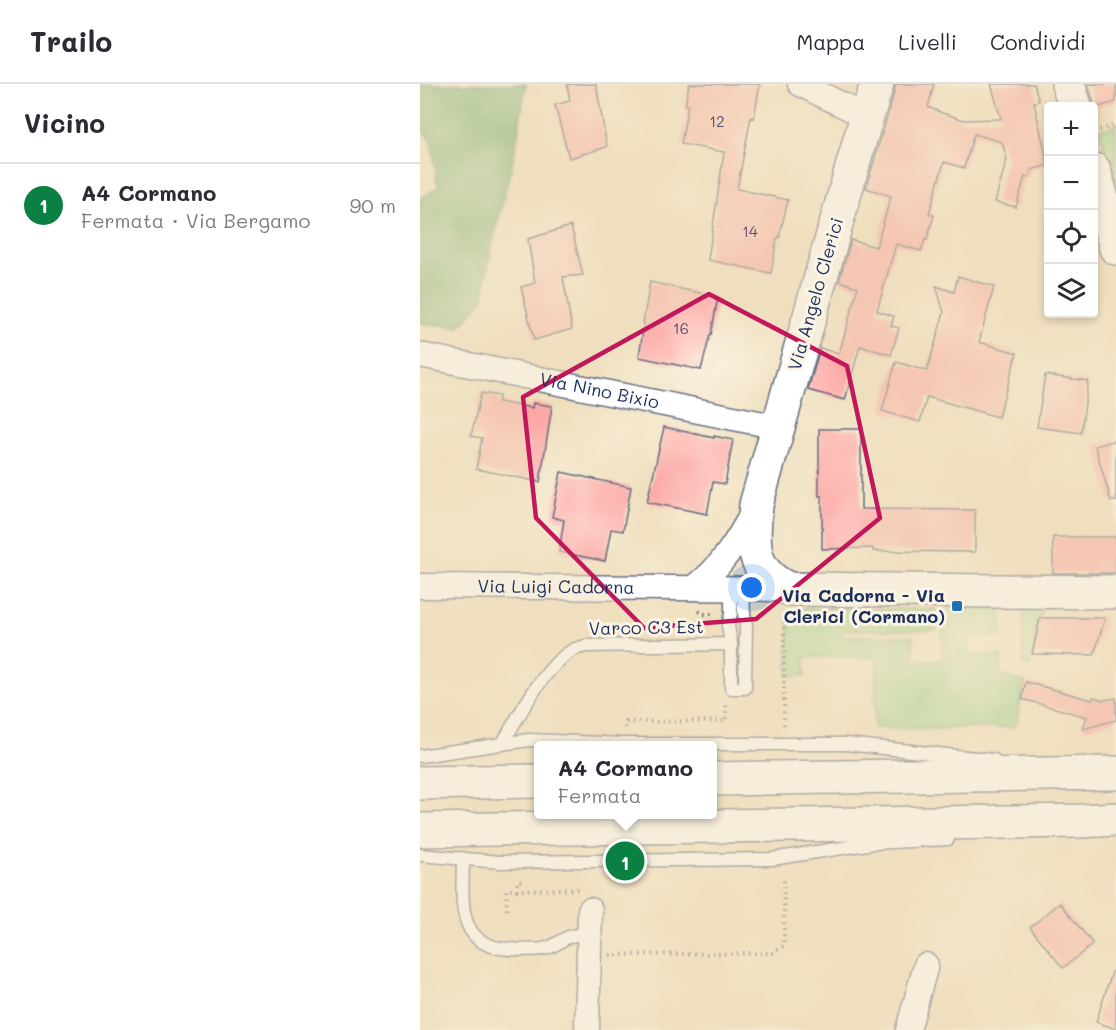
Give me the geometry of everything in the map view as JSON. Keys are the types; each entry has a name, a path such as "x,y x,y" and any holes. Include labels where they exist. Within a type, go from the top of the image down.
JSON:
{"main road":[{"name":"Via Angelo Clerici","path":"787,601 764,570 755,552 756,505 877,84"},
{"path":"1068,84 1074,102"},
{"path":"1098,184 1116,248"},
{"path":"787,601 1116,592"},
{"path":"717,779 1116,773"},
{"path":"420,783 534,781"},
{"path":"420,830 1116,819"}],"street":[{"path":"801,84 867,117"},
{"name":"Via Nino Bixio","path":"420,355 779,427"},
{"name":"Via Angelo Clerici","path":"694,588 705,580 719,564 746,525 756,505"},
{"name":"Via Luigi Cadorna","path":"420,586 737,588 787,601"},
{"path":"587,1030 590,910"},
{"path":"908,1030 926,964"}],"lane":[{"path":"737,588 746,625 745,688 728,693 731,644 728,625 737,588"},
{"name":"Varco C3 Est","path":"502,744 550,670 574,649 586,646 731,644"},
{"path":"420,756 529,740 553,741"},
{"path":"717,744 846,744 995,760 1044,775"},
{"path":"1023,835 1080,821"},
{"path":"420,855 500,862 772,859 874,843 955,838"},
{"path":"463,858 464,913 466,924 477,939 495,948 505,949 546,949 571,936 590,945"}],"path":[{"path":"1098,131 1116,125"},
{"path":"784,725 787,601"},
{"path":"625,741 626,722 726,721 728,693"},
{"path":"517,890 517,881 529,880"},
{"path":"590,945 772,953 784,946 784,880"},
{"path":"507,910 506,890 590,889 590,910"}],"highlighted area":[{"path":"709,294 847,366 880,518 756,619 644,628 536,518 523,397"}],"green space":[{"path":"420,84 526,84 514,156 491,249 483,300 459,327 420,323 420,199 438,187 431,141 420,128"},
{"path":"1116,125 1116,185 1099,130"},
{"path":"798,608 936,609 936,630 842,630 841,636 913,636 914,659 942,660 943,609 1001,609 1001,637 968,637 971,655 1001,656 1001,675 1025,682 1015,727 874,728 877,657 805,657 805,676 788,676 789,617"},
{"path":"1023,609 1042,609 1029,666 1023,665"}],"building":[{"path":"567,84 596,84 607,147 569,158 555,105 570,101"},
{"path":"689,84 760,84 737,189 788,200 779,238 777,238 771,273 708,260 724,152 681,144"},
{"path":"895,84 934,84 928,107 964,120 1001,119 991,84 1034,84 1039,101 1034,102 1044,147 1044,166 1031,170 1029,178 1025,177 1016,207 995,202 1007,159 1002,142 974,134 964,168 944,162 929,214 934,215 927,240 925,239 921,251 896,244 877,311 894,316 891,326 899,328 891,355 860,346 845,400 808,390 820,348 839,354 858,287 839,281 851,240 876,247 891,196 866,188"},
{"path":"1088,84 1116,84 1116,102 1098,107 1098,102 1093,100"},
{"path":"571,226 583,275 563,277 572,329 534,340 521,287 535,283 528,239"},
{"path":"958,276 994,287 979,342 1017,353 998,417 927,397 920,422 882,411 896,362 927,371 944,312 936,286 954,292"},
{"path":"650,282 718,297 711,335 701,370 639,357"},
{"path":"1045,375 1088,381 1081,433 1037,427"},
{"path":"481,393 499,396 498,402 532,408 533,403 552,406 540,482 476,469 482,438 471,436"},
{"path":"664,427 733,440 725,484 713,482 707,514 647,502"},
{"path":"819,429 861,429 861,509 975,510 975,552 873,551 873,548 822,549"},
{"path":"1116,440 1116,501 1111,501 1095,446"},
{"path":"561,472 631,487 623,531 611,529 605,561 559,552 564,520 552,517"},
{"path":"1053,537 1116,537 1116,573 1053,573"},
{"path":"1040,618 1105,618 1094,655 1032,654"},
{"path":"1026,682 1092,700 1093,697 1103,700 1116,698 1116,720 1083,729 1087,717 1022,699"},
{"path":"1060,903 1093,944 1063,968 1030,927"},
{"path":"1112,972 1116,972 1116,1029 1096,1022"}],"place":[{"name":"Via Cadorna - Via Clerici (Cormano)","path":"957,606"},
{"name":"A4 Cormano","path":"625,861"}]}
